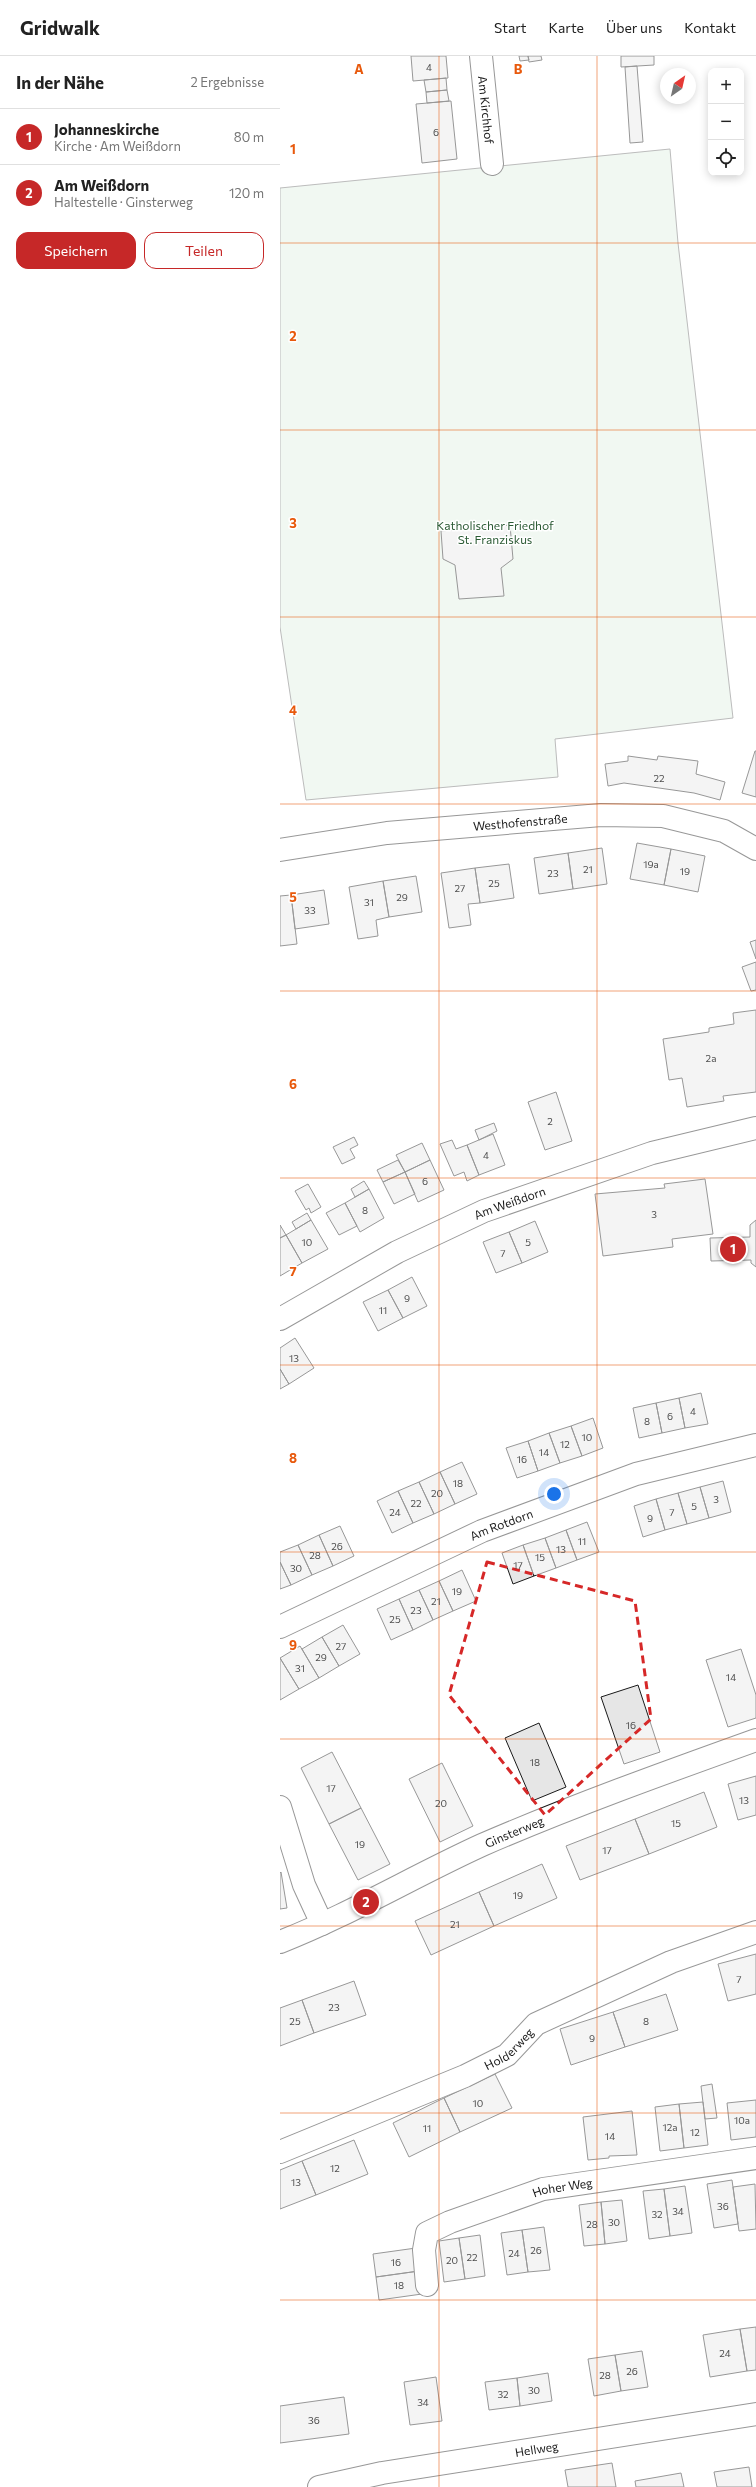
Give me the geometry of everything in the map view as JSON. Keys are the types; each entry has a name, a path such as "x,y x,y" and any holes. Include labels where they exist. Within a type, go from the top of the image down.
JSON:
{"street":[{"name":"Am Kirchhof","path":"481,56 492,164"},
{"name":"Westhofenstraße","path":"280,850 387,833 601,815 663,816 724,831 756,849"},
{"name":"Am Weißdorn","path":"280,1319 397,1252 484,1211 652,1153 756,1128"},
{"name":"Am Rotdorn","path":"280,1627 482,1531 636,1474 756,1445"},
{"name":"Ginsterweg","path":"280,1942 322,1924 423,1873 536,1822 643,1780 756,1740"},
{"path":"280,1806 304,1885 322,1924"},
{"name":"Holderweg","path":"280,2152 465,2076 507,2055 536,2024 671,1962 756,1932"},
{"name":"Hoher Weg","path":"427,2285 424,2250 427,2233 450,2222 543,2189 756,2158"},
{"name":"Hellweg","path":"319,2487 382,2473 756,2414"}],"highlighted area":[{"path":"487,1562 635,1601 651,1719 545,1815 449,1695"}],"green space":[{"name":"Katholischer Friedhof St. Franziskus","path":"670,149 678,243 733,718 555,739 558,777 306,800 280,627 280,188"}],"building":[{"path":"411,56 446,56 448,78 413,81"},
{"path":"519,56 528,56 529,60 520,61"},
{"path":"528,56 541,56 542,60 529,62"},
{"path":"621,56 654,56 654,65 621,67"},
{"path":"637,66 643,142 630,143 625,67"},
{"path":"446,78 447,90 426,92 424,80"},
{"path":"447,90 449,101 427,103 426,92"},
{"path":"451,101 457,159 422,163 416,104"},
{"path":"510,525 513,559 501,568 504,596 459,599 455,565 443,559 441,531"},
{"path":"756,751 756,797 742,793"},
{"path":"628,756 657,760 658,756 698,761 696,774 725,782 720,800 694,793 624,783 608,786 605,764 628,761"},
{"path":"637,843 671,849 664,885 630,879"},
{"path":"602,848 607,884 573,889 568,853"},
{"path":"671,849 705,856 698,892 664,885"},
{"path":"568,853 573,889 539,894 534,858"},
{"path":"509,864 514,898 480,903 475,868"},
{"path":"475,868 480,903 468,904 471,925 449,928 441,873"},
{"path":"416,876 422,912 389,917 383,881"},
{"path":"383,881 389,917 376,920 378,936 358,939 349,887"},
{"path":"324,890 329,924 295,929 291,895"},
{"path":"291,895 297,944 280,946 280,896"},
{"path":"756,940 756,959 750,942"},
{"path":"756,962 756,990 751,991 742,967"},
{"path":"756,1010 756,1092 723,1096 724,1101 687,1107 682,1078 669,1080 663,1039 709,1032 709,1028 734,1024 733,1013"},
{"path":"556,1092 572,1141 545,1150 528,1102"},
{"path":"494,1123 497,1131 479,1140 475,1130"},
{"path":"493,1134 505,1165 479,1175 467,1145"},
{"path":"354,1137 358,1145 350,1149 355,1158 342,1164 333,1147"},
{"path":"452,1140 456,1149 467,1145 479,1175 467,1181 464,1172 454,1176 440,1144"},
{"path":"422,1143 430,1160 405,1172 396,1155"},
{"path":"398,1160 405,1172 383,1182 377,1170"},
{"path":"430,1160 444,1190 418,1202 405,1172"},
{"path":"405,1172 415,1194 394,1204 383,1182"},
{"path":"705,1179 713,1234 672,1239 673,1247 603,1256 595,1194 665,1188 664,1184"},
{"path":"364,1181 369,1189 355,1197 351,1189"},
{"path":"308,1184 321,1207 311,1213 309,1208 306,1210 295,1191"},
{"path":"369,1189 384,1218 360,1232 345,1203"},
{"path":"345,1203 357,1226 339,1235 326,1213"},
{"path":"307,1213 311,1220 296,1229 292,1222"},
{"path":"311,1220 328,1249 302,1263 286,1235"},
{"path":"756,1220 756,1267 751,1263 751,1260 711,1261 710,1238 750,1237 750,1225"},
{"path":"535,1221 548,1252 522,1263 509,1232"},
{"path":"280,1225 286,1235 280,1238"},
{"path":"509,1232 522,1263 496,1273 483,1242"},
{"path":"286,1235 302,1263 280,1276 280,1238"},
{"path":"412,1277 427,1306 403,1318 388,1290"},
{"path":"388,1290 403,1318 378,1331 363,1302"},
{"path":"295,1338 314,1368 289,1384 280,1369 280,1348"},
{"path":"280,1369 289,1384 280,1389"},
{"path":"701,1393 708,1424 685,1428 679,1398"},
{"path":"679,1398 685,1428 662,1433 656,1403"},
{"path":"656,1403 662,1433 639,1438 633,1408"},
{"path":"593,1418 603,1448 582,1456 571,1426"},
{"path":"571,1426 582,1456 560,1463 549,1433"},
{"path":"549,1433 560,1463 538,1471 528,1441"},
{"path":"528,1441 538,1471 517,1478 506,1448"},
{"path":"462,1462 477,1494 455,1504 440,1472"},
{"path":"440,1472 455,1504 434,1514 419,1482"},
{"path":"723,1481 731,1512 709,1518 700,1487"},
{"path":"419,1482 434,1514 413,1523 398,1491"},
{"path":"700,1487 709,1518 687,1524 678,1493"},
{"path":"398,1491 413,1523 392,1533 377,1501"},
{"path":"678,1493 687,1524 665,1530 656,1499"},
{"path":"656,1499 665,1530 643,1537 634,1506"},
{"path":"587,1522 599,1552 577,1560 566,1530"},
{"path":"340,1526 354,1556 333,1566 319,1535"},
{"path":"566,1530 577,1560 556,1568 545,1538"},
{"path":"319,1535 333,1566 312,1575 298,1545"},
{"path":"545,1538 556,1568 534,1576 523,1545"},
{"path":"298,1545 312,1575 291,1585 280,1562 280,1552"},
{"path":"523,1545 534,1576 513,1584 502,1553"},
{"path":"280,1562 291,1585 280,1589"},
{"path":"462,1570 476,1601 453,1611 439,1581"},
{"path":"439,1581 453,1611 433,1620 419,1590"},
{"path":"419,1590 433,1620 413,1630 399,1599"},
{"path":"399,1599 413,1630 391,1640 377,1609"},
{"path":"343,1625 360,1654 339,1666 322,1637"},
{"path":"322,1637 339,1666 319,1678 302,1649"},
{"path":"300,1646 319,1678 299,1689 280,1658"},
{"path":"741,1649 756,1695 756,1718 728,1727 706,1660"},
{"path":"280,1658 299,1689 280,1700"},
{"path":"638,1685 660,1752 624,1764 601,1697"},
{"path":"539,1723 566,1787 532,1801 505,1738"},
{"path":"332,1752 361,1808 329,1824 301,1768"},
{"path":"442,1763 473,1826 440,1842 409,1779"},
{"path":"756,1776 756,1815 738,1820 728,1784"},
{"path":"704,1792 717,1827 649,1854 635,1819"},
{"path":"361,1808 390,1864 358,1880 329,1824"},
{"path":"635,1819 649,1854 580,1880 566,1846"},
{"path":"542,1864 557,1898 494,1926 479,1892"},
{"path":"281,1872 287,1908 280,1909 280,1873"},
{"path":"479,1892 494,1926 431,1955 415,1921"},
{"path":"756,1954 756,1994 728,2001 718,1964"},
{"path":"354,1981 366,2015 314,2033 302,2000"},
{"path":"666,1994 678,2030 625,2047 613,2012"},
{"path":"302,2000 314,2033 280,2046 280,2008"},
{"path":"613,2012 625,2047 571,2065 560,2029"},
{"path":"495,2074 512,2108 460,2132 444,2098"},
{"path":"712,2084 717,2118 705,2119 701,2086"},
{"path":"444,2098 460,2132 409,2157 393,2123"},
{"path":"756,2100 756,2137 731,2140 727,2103"},
{"path":"703,2102 708,2145 684,2148 679,2104"},
{"path":"679,2104 684,2148 660,2151 655,2107"},
{"path":"632,2111 637,2155 609,2156 609,2158 588,2160 583,2117"},
{"path":"354,2140 368,2174 316,2195 302,2161"},
{"path":"302,2161 316,2195 280,2209 280,2170"},
{"path":"732,2180 738,2224 714,2228 707,2184"},
{"path":"755,2184 756,2229 739,2231 733,2187"},
{"path":"685,2186 692,2233 670,2236 664,2189"},
{"path":"664,2189 670,2236 649,2239 643,2191"},
{"path":"622,2200 627,2241 605,2244 601,2202"},
{"path":"601,2202 605,2244 584,2246 579,2205"},
{"path":"544,2227 550,2270 528,2272 522,2230"},
{"path":"522,2230 528,2272 507,2275 501,2233"},
{"path":"480,2235 485,2276 465,2279 459,2238"},
{"path":"459,2238 465,2279 444,2282 439,2241"},
{"path":"416,2248 419,2271 376,2277 373,2254"},
{"path":"419,2271 422,2294 379,2300 376,2277"},
{"path":"756,2327 756,2370 747,2371 740,2329"},
{"path":"740,2329 747,2371 710,2377 703,2335"},
{"path":"642,2351 648,2387 621,2391 615,2355"},
{"path":"615,2355 621,2391 594,2396 588,2359"},
{"path":"548,2373 552,2401 520,2406 517,2378"},
{"path":"436,2377 442,2421 410,2425 404,2382"},
{"path":"517,2378 520,2406 489,2410 485,2382"},
{"path":"344,2397 349,2434 280,2443 280,2406"},
{"path":"612,2463 616,2487 568,2487 565,2470"},
{"path":"749,2467 752,2487 717,2487 714,2472"},
{"path":"681,2473 684,2487 636,2487 635,2481"}],"place":[{"name":"Johanneskirche","path":"733,1249"},
{"name":"Am Weißdorn","path":"366,1902"}]}
